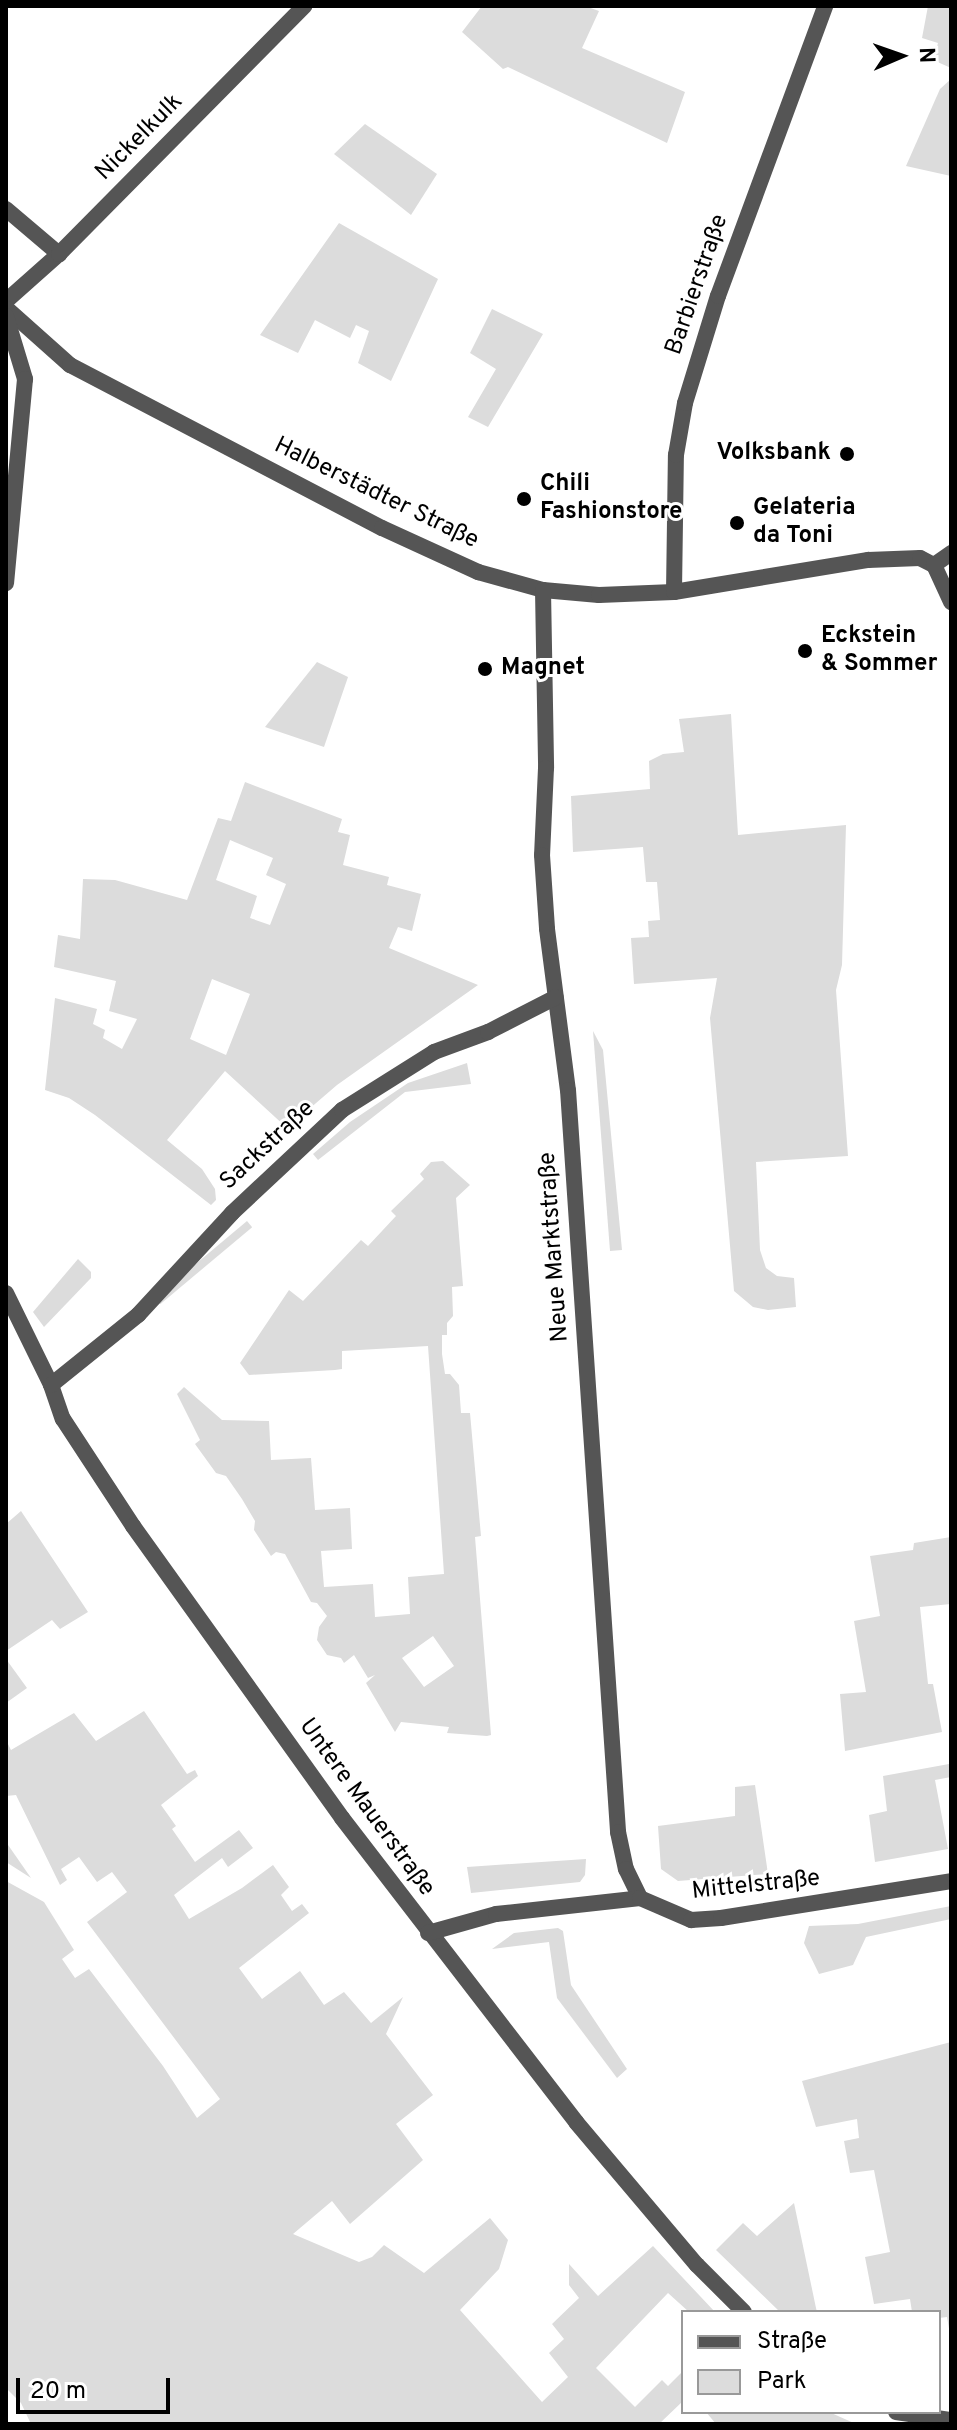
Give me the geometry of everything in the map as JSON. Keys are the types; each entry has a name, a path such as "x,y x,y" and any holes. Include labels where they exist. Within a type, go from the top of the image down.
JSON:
{"street":[{"name":"Nickelkulk","path":"6,301 59,254 304,6"},
{"name":"Barbierstraße","path":"674,592 676,455 685,403 718,296 825,6"},
{"path":"6,209 59,254"},
{"name":"Halberstädter Straße","path":"6,308 70,365 382,528 478,572 543,590 599,595 674,592 868,560 920,558 934,565"},
{"path":"6,316 25,379 6,583"},
{"path":"951,553 934,565 951,602"},
{"name":"Neue Marktstraße","path":"543,590 546,768 542,855 568,1090 618,1832 626,1869 640,1898"},
{"name":"Sackstraße","path":"51,1385 138,1315 232,1213 342,1110 434,1052 488,1032 556,997"},
{"name":"Untere Mauerstraße","path":"6,1293 51,1385 63,1419 133,1526 428,1933 576,2122 697,2265 742,2310"},
{"name":"Mittelstraße","path":"428,1933 496,1914 640,1898 691,1920 721,1918 951,1881"},
{"path":"910,2414 951,2420"}],"green space":[{"path":"482,6 585,6 599,11 582,48 685,92 667,143 508,67 503,69 462,32"},
{"path":"928,6 951,6 951,68 933,60 938,43 922,38"},
{"path":"951,79 951,176 906,166 940,89"},
{"path":"365,124 437,174 411,215 334,154"},
{"path":"339,223 438,279 391,381 358,363 369,331 356,325 350,338 315,320 298,353 260,335"},
{"path":"492,309 543,334 488,427 468,417 496,369 470,353"},
{"path":"317,662 348,677 324,747 265,727"},
{"path":"731,714 738,835 846,825 842,965 836,990 848,1156 756,1162 760,1250 766,1268 777,1276 794,1278 796,1307 768,1310 753,1307 734,1291 710,1018 717,978 634,984 631,938 649,937 648,921 660,920 657,882 646,882 643,847 573,852 571,796 650,789 649,761 663,754 684,752 679,719"},
{"path":"245,782 342,819 338,832 350,835 343,865 389,877 387,885 421,894 412,931 398,927 389,948 478,985 337,1085 287,1128 225,1071 167,1140 202,1169 215,1189 216,1200 211,1205 95,1115 69,1098 45,1090 55,998 97,1009 93,1024 105,1030 103,1038 122,1049 137,1019 109,1011 116,981 54,967 58,935 80,939 83,879 115,880 187,900 218,818 231,821","holes":["230,840 273,858 266,875 286,884 270,925 250,918 257,896 216,880","212,979 250,994 226,1055 190,1039"]},
{"path":"593,1031 603,1050 622,1250 610,1251"},
{"path":"467,1063 471,1084 405,1092 318,1160 313,1154 350,1122 408,1083"},
{"path":"443,1161 470,1185 456,1198 463,1286 452,1287 453,1316 447,1323 447,1335 442,1335 442,1354 445,1374 450,1374 459,1385 461,1413 470,1413 481,1536 475,1537 491,1735 487,1736 447,1733 449,1727 401,1722 395,1732 366,1683 375,1675 368,1678 354,1655 344,1663 341,1658 327,1655 317,1640 319,1627 327,1616 317,1603 311,1602 285,1554 276,1552 271,1556 254,1530 255,1521 242,1499 226,1476 216,1473 195,1444 200,1440 177,1394 184,1387 222,1420 269,1421 271,1460 311,1458 315,1510 350,1508 352,1549 321,1551 324,1587 373,1584 375,1617 410,1614 408,1577 444,1574 428,1346 342,1351 342,1369 335,1370 249,1375 240,1363 289,1290 303,1301 361,1240 368,1246 396,1216 391,1211 424,1179 420,1174 431,1162","holes":["433,1636 454,1666 424,1687 402,1658"]},
{"path":"247,1221 252,1227 160,1304 155,1298"},
{"path":"78,1259 91,1272 91,1278 44,1327 33,1312"},
{"path":"21,1511 88,1612 60,1629 52,1620 6,1651 6,1524"},
{"path":"951,1537 951,1604 920,1607 928,1684 933,1684 942,1732 845,1751 840,1694 866,1692 854,1621 880,1616 870,1556 913,1550 914,1543"},
{"path":"6,1659 27,1688 6,1703"},
{"path":"144,1711 187,1774 195,1770 198,1776 161,1805 176,1826 172,1829 195,1862 239,1830 253,1848 228,1867 222,1858 174,1895 189,1919 242,1888 273,1865 289,1887 281,1895 292,1911 302,1904 309,1913 239,1968 262,1999 300,1971 324,2005 344,1992 371,2023 403,1997 386,2034 433,2095 396,2124 423,2160 350,2224 332,2201 293,2234 359,2262 372,2257 384,2245 424,2273 490,2218 508,2240 499,2269 460,2310 542,2402 568,2377 549,2353 564,2339 552,2324 579,2298 569,2285 569,2264 598,2296 653,2246 713,2310 687,2310 668,2293 596,2368 635,2407 662,2380 668,2386 681,2373 681,2403 659,2424 31,2424 21,2403 6,2388 6,1881 44,1902 74,1950 62,1959 75,1978 89,1969 163,2066 197,2118 220,2099 87,1922 127,1892 112,1872 97,1882 79,1857 61,1869 67,1880 60,1885 16,1795 6,1796 6,1740 11,1750 74,1713 96,1741"},
{"path":"949,1764 951,1777 935,1780 948,1849 875,1862 869,1815 887,1811 883,1776"},
{"path":"755,1785 768,1874 678,1881 661,1869 658,1826 735,1816 735,1787"},
{"path":"6,1842 31,1878 6,1862"},
{"path":"586,1859 585,1875 580,1882 471,1893 467,1867"},
{"path":"951,1906 951,1919 866,1937 853,1965 819,1974 804,1943 809,1926 858,1924"},
{"path":"558,1928 563,1931 571,1985 627,2069 617,2078 557,1998 549,1942 492,1949 514,1933"},
{"path":"951,2042 951,2340 947,2317 941,2318 941,2310 912,2310 910,2299 874,2304 865,2257 890,2252 874,2170 850,2173 844,2141 859,2138 857,2119 816,2127 802,2081"},
{"path":"794,2203 817,2310 778,2310 716,2250 743,2223 757,2236"},
{"path":"708,2414 834,2414 856,2424 716,2424"}],"place":[{"name":"Volksbank","path":"847,454"},
{"name":"Chili Fashionstore","path":"524,499"},
{"name":"Gelateria da Toni","path":"737,523"},
{"name":"Eckstein & Sommer","path":"805,651"},
{"name":"Magnet","path":"485,669"}]}
